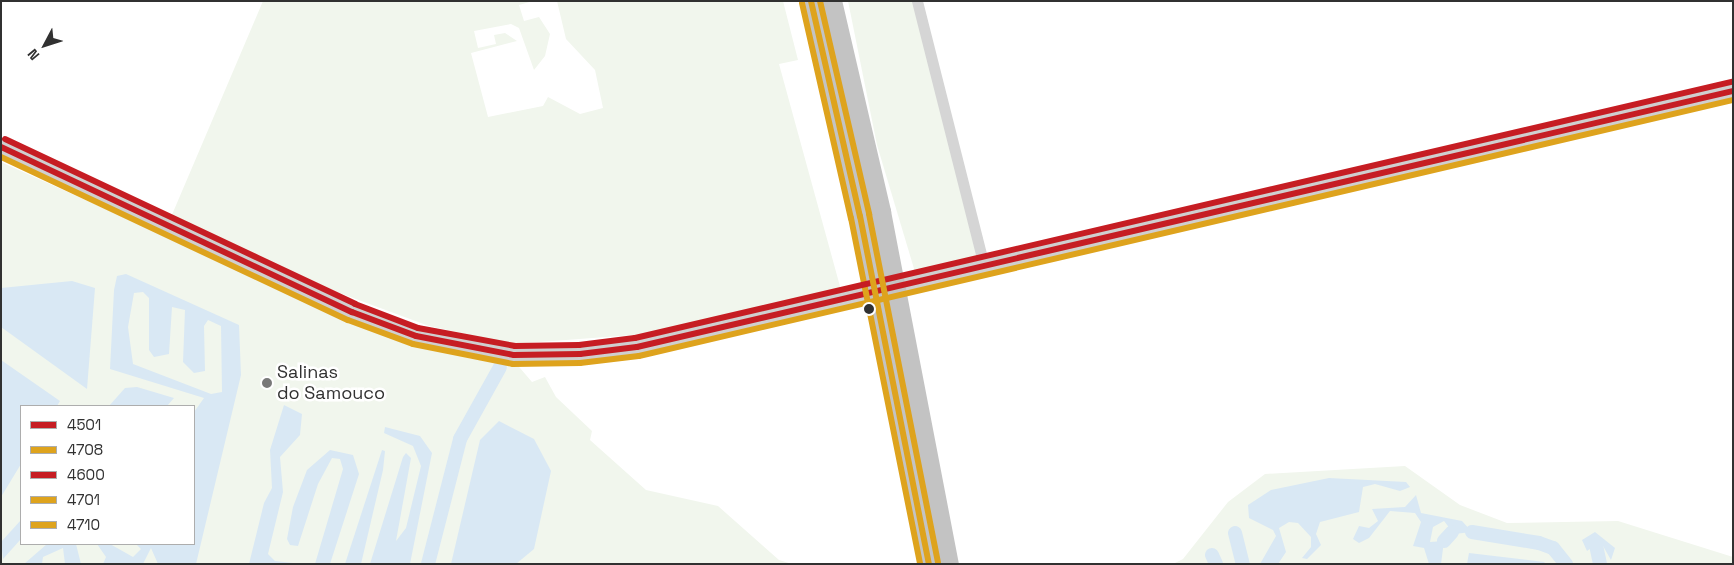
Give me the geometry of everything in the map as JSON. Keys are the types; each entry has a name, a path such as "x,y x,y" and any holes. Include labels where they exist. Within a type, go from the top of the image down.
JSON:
{"highway":[{"path":"811,1 860,216 929,564"},
{"path":"832,1 881,212 949,564"}],"main road":[{"path":"1,147 352,312 416,336 514,355 637,346 1733,91"}],"street":[{"path":"916,1 984,266"}],"shaded area":[{"path":"263,1 533,1 519,5 524,21 539,17 550,34 545,56 534,70 519,28 511,24 474,31 478,48 496,44 494,35 505,33 517,41 471,53 488,117 543,106 548,97 580,114 603,108 595,70 566,39 557,1 783,1 798,60 779,64 841,290 660,333 512,344 429,326 337,292 171,217"},
{"path":"848,1 917,1 984,266 918,282 877,145"},
{"name":"Salinas do Samouco","path":"1,162 363,325 417,345 472,359 514,361 532,382 545,377 556,397 592,431 590,440 646,490 718,506 779,560 792,564 1,564"},
{"path":"126,274 239,325 241,375 196,564 158,564 151,548 143,564 103,564 106,557 98,545 112,545 133,557 141,549 137,545 195,545 195,411 204,398 110,369 114,290 117,276","holes":["143,292 149,298 149,350 154,357 169,354 172,307 185,310 183,362 194,373 205,371 204,326 208,320 221,326 222,392 211,394 133,364 128,327 134,293"]},
{"path":"72,281 95,288 87,389 1,327 1,288"},
{"path":"1,360 60,401 58,405 20,405 20,466 1,497"},
{"path":"137,387 174,398 168,405 110,405 125,388"},
{"path":"284,405 302,414 300,435 280,457 283,492 268,554 275,561 293,563 249,564 264,503 272,488 270,450"},
{"path":"499,421 534,439 551,471 534,549 516,564 451,564 480,440"},
{"path":"385,427 420,436 432,453 410,564 370,564 403,457 406,453 411,458 396,541 406,528 421,466 413,446 384,433"},
{"path":"330,450 353,455 359,474 330,564 315,564 343,469 340,459 332,458 318,484 298,546 290,545 287,539 293,507 307,470"},
{"path":"382,450 385,451 383,470 361,564 345,564"},
{"path":"1405,466 1460,505 1507,523 1618,521 1733,557 1733,564 1173,564 1183,559 1228,502 1265,474"},
{"path":"1329,478 1406,482 1410,487 1400,491 1375,484 1363,487 1359,512 1320,522 1316,534 1321,545 1307,559 1302,558 1311,547 1311,537 1298,523 1289,522 1279,528 1286,552 1278,564 1260,564 1276,536 1273,530 1249,518 1248,505 1271,490"},
{"path":"1416,495 1421,513 1462,521 1472,532 1454,534 1444,521 1433,527 1430,542 1444,541 1441,564 1429,564 1424,548 1413,546 1421,522 1415,513 1390,511 1369,538 1359,543 1353,539 1359,526 1369,528 1378,521 1372,509 1405,507"},
{"path":"20,521 20,540 3,559 1,542"},
{"path":"1595,532 1615,548 1611,560 1603,546 1595,545 1587,551 1582,540"},
{"path":"1542,541 1552,541 1569,564 1561,564 1554,553 1539,548"},
{"path":"46,545 76,545 81,564 65,564 63,548 43,557 42,564 24,564"},
{"path":"1469,553 1544,562 1546,564 1467,564"}],"waterway":[{"path":"428,564 460,439 500,367"},
{"path":"1444,541 1452,532"},
{"path":"1472,532 1539,543 1553,548 1566,564"},
{"path":"1235,533 1243,564"},
{"path":"1596,545 1600,564"},
{"path":"1212,555 1216,564"}],"transit line":[{"name":"4701","path":"811,1 860,216 929,564"},
{"name":"4710","path":"820,1 869,214 938,562"},
{"name":"4708","path":"802,3 851,218 920,564"},
{"name":"4600","path":"5,139 355,304 418,328 515,346 579,345 635,338 1731,82"},
{"name":"4501","path":"1,147 352,312 416,336 514,355 580,354 637,347 1733,91"},
{"name":"4708","path":"1,157 348,320 413,344 513,364 580,363 639,356 1733,100"}],"place":[{"name":"Salinas do Samouco","path":"267,383"}]}
